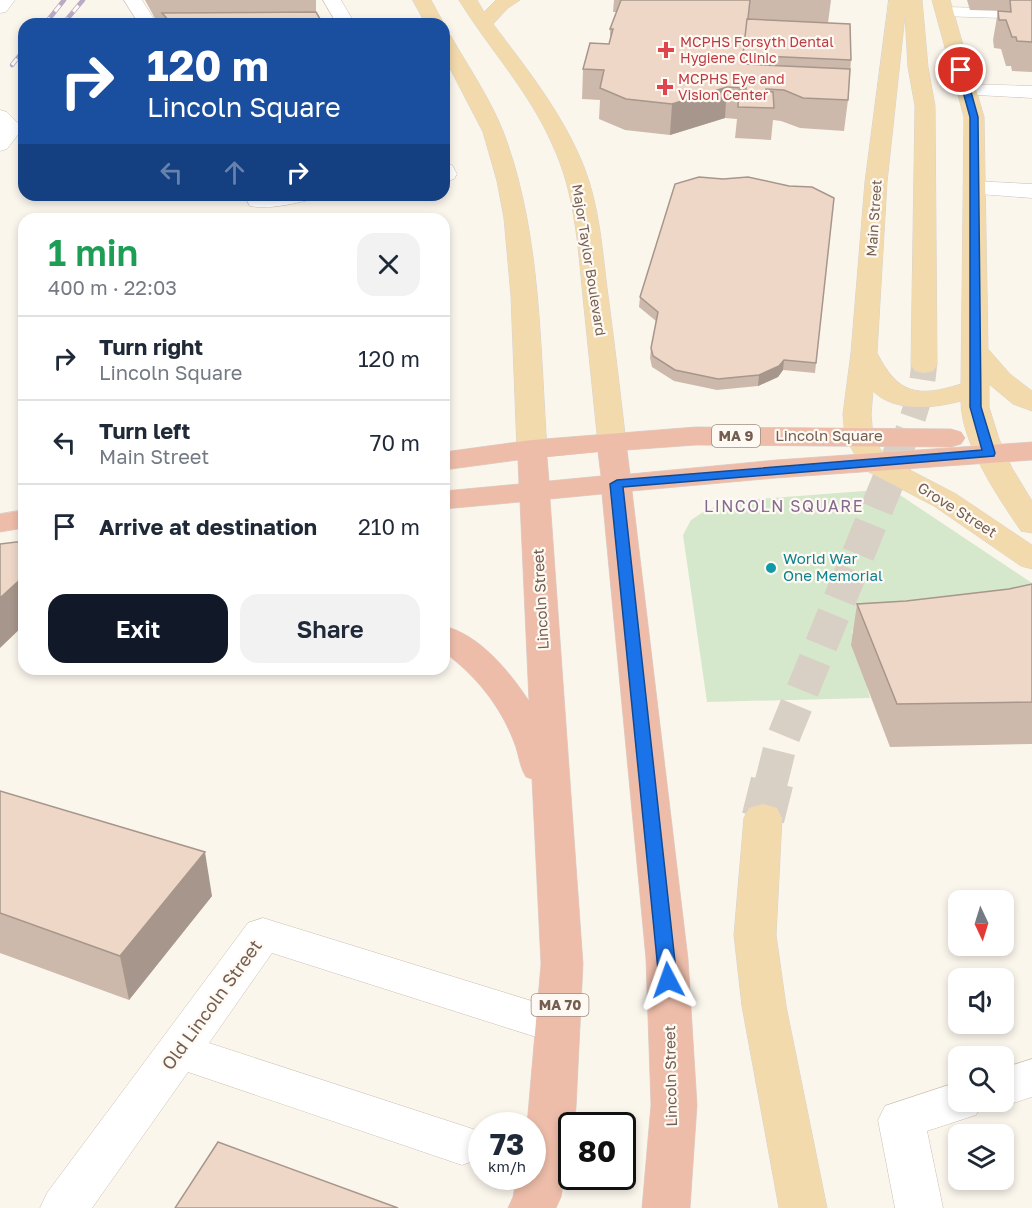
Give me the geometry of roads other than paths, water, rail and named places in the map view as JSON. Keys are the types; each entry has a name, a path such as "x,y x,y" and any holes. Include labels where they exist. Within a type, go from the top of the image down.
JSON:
{"highway":[{"name":"Lincoln Square","path":"532,449 696,436 860,437 986,446"},
{"name":"MA 9","path":"986,446 1032,440"},
{"name":"Lincoln Street","path":"612,443 667,959 674,1105 666,1208"},
{"name":"Lincoln Square","path":"534,491 873,463 986,446"},
{"name":"MA 9","path":"986,446 1032,451"},
{"name":"MA 9","path":"450,460 532,449"},
{"name":"MA 70","path":"532,449 534,491"},
{"name":"Lincoln Street","path":"534,491 562,964 554,1108 534,1204"},
{"name":"MA 9","path":"450,499 534,491"},
{"path":"0,523 18,520"},
{"path":"450,641 471,657 507,692 532,741 553,813"}],"main road":[{"path":"422,0 432,18"},
{"name":"Major Taylor Boulevard","path":"468,0 483,24 526,80 563,143 574,169 583,202 592,263 612,443"},
{"path":"483,24 502,4 512,0"},
{"name":"Main Street","path":"860,437 856,414 864,353 876,182 898,0"},
{"path":"913,0 918,67 925,106 924,365"},
{"path":"943,6 974,117 975,407 986,446 1002,477 1032,524"},
{"path":"450,51 489,123 507,177 522,286 532,449"},
{"path":"975,350 994,375 1007,387 1032,403"},
{"path":"864,353 882,383 890,391 909,397 934,399 954,396 975,389"},
{"path":"860,437 873,463"},
{"name":"Grove Street","path":"873,463 945,500 1032,559"},
{"path":"763,818 755,935 764,1006 803,1208"},
{"path":"674,1105 682,1208"}],"street":[{"path":"0,8 6,0"},
{"path":"134,0 144,18"},
{"path":"332,0 342,18"},
{"path":"943,6 1032,14"},
{"path":"966,90 1032,92"},
{"path":"0,116 13,128 0,145"},
{"path":"974,188 1032,191"},
{"name":"Old Lincoln Street","path":"64,1208 263,934 558,1026"},
{"path":"178,1051 462,1145"},
{"path":"1014,1084 1032,1078"},
{"path":"920,1208 901,1120 948,1105"}],"tunnel":[{"path":"899,454 912,421 924,365"},
{"path":"771,783 781,743 900,452"},
{"path":"763,818 772,782"}],"railway":[{"path":"50,18 64,0"},
{"path":"68,18 83,0"},
{"path":"12,65 18,58"}],"place":[{"name":"MCPHS Forsyth Dental Hygiene Clinic","path":"666,50"},
{"name":"MCPHS Eye and Vision Center","path":"665,87"},
{"name":"World War One Memorial","path":"771,568"}],"district":[{"name":"LINCOLN SQUARE","path":"784,506"}]}
